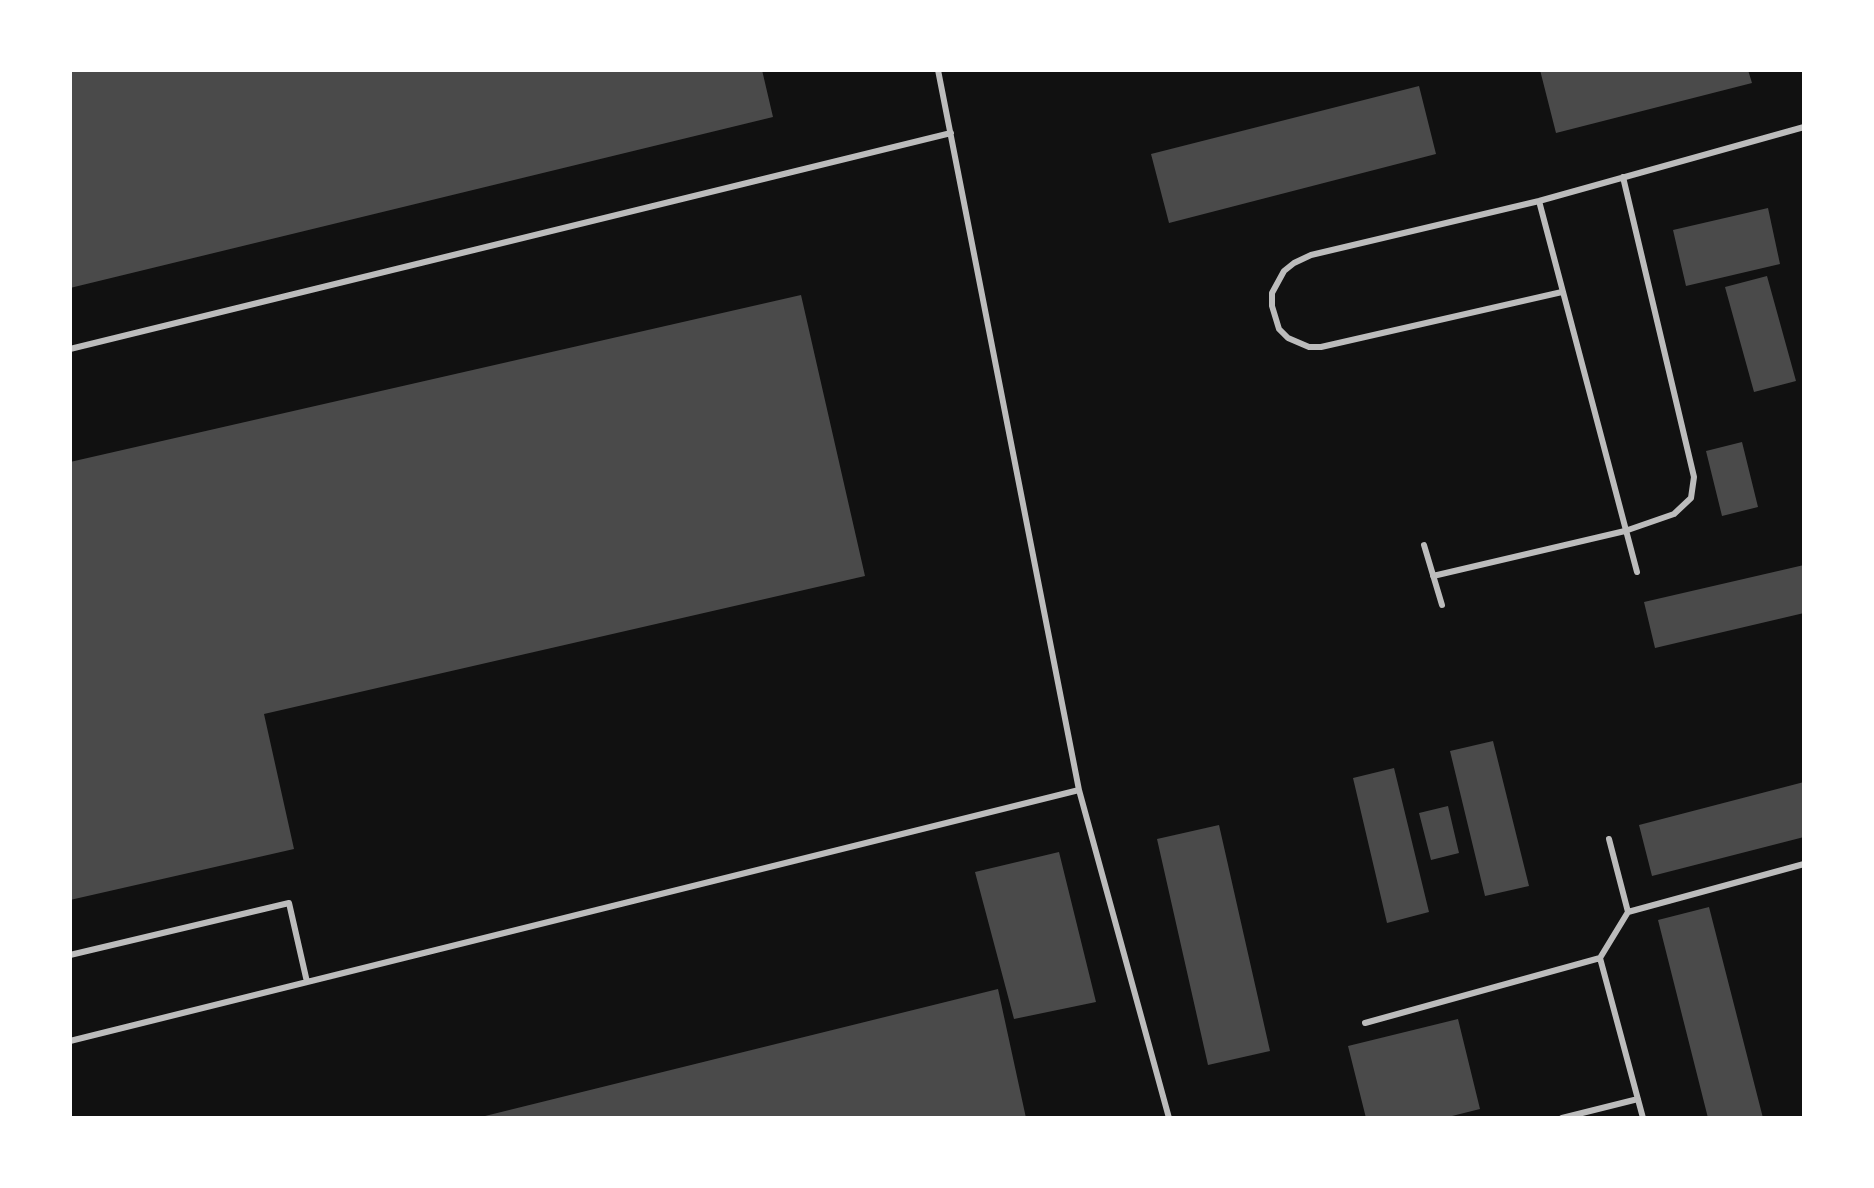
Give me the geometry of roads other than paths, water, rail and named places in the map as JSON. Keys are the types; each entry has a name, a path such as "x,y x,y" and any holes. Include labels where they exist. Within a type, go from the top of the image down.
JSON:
{"lane":[{"path":"938,70 1079,790 1169,1118"},
{"path":"1562,292 1321,347 1309,347 1288,338 1279,329 1272,293 1276,283 1294,263 1311,255 1539,201 1804,127"},
{"path":"70,349 951,133"},
{"path":"1433,576 1625,531 1674,514 1691,498 1694,477 1623,177"},
{"path":"1539,201 1637,572"},
{"path":"1424,545 1442,605"},
{"path":"70,1041 1079,790"},
{"path":"1609,839 1628,912"},
{"path":"1365,1023 1600,958 1628,912 1804,864"},
{"path":"70,955 289,903 307,982"},
{"path":"1600,958 1643,1118"},
{"path":"1562,1118 1638,1099"}]}
